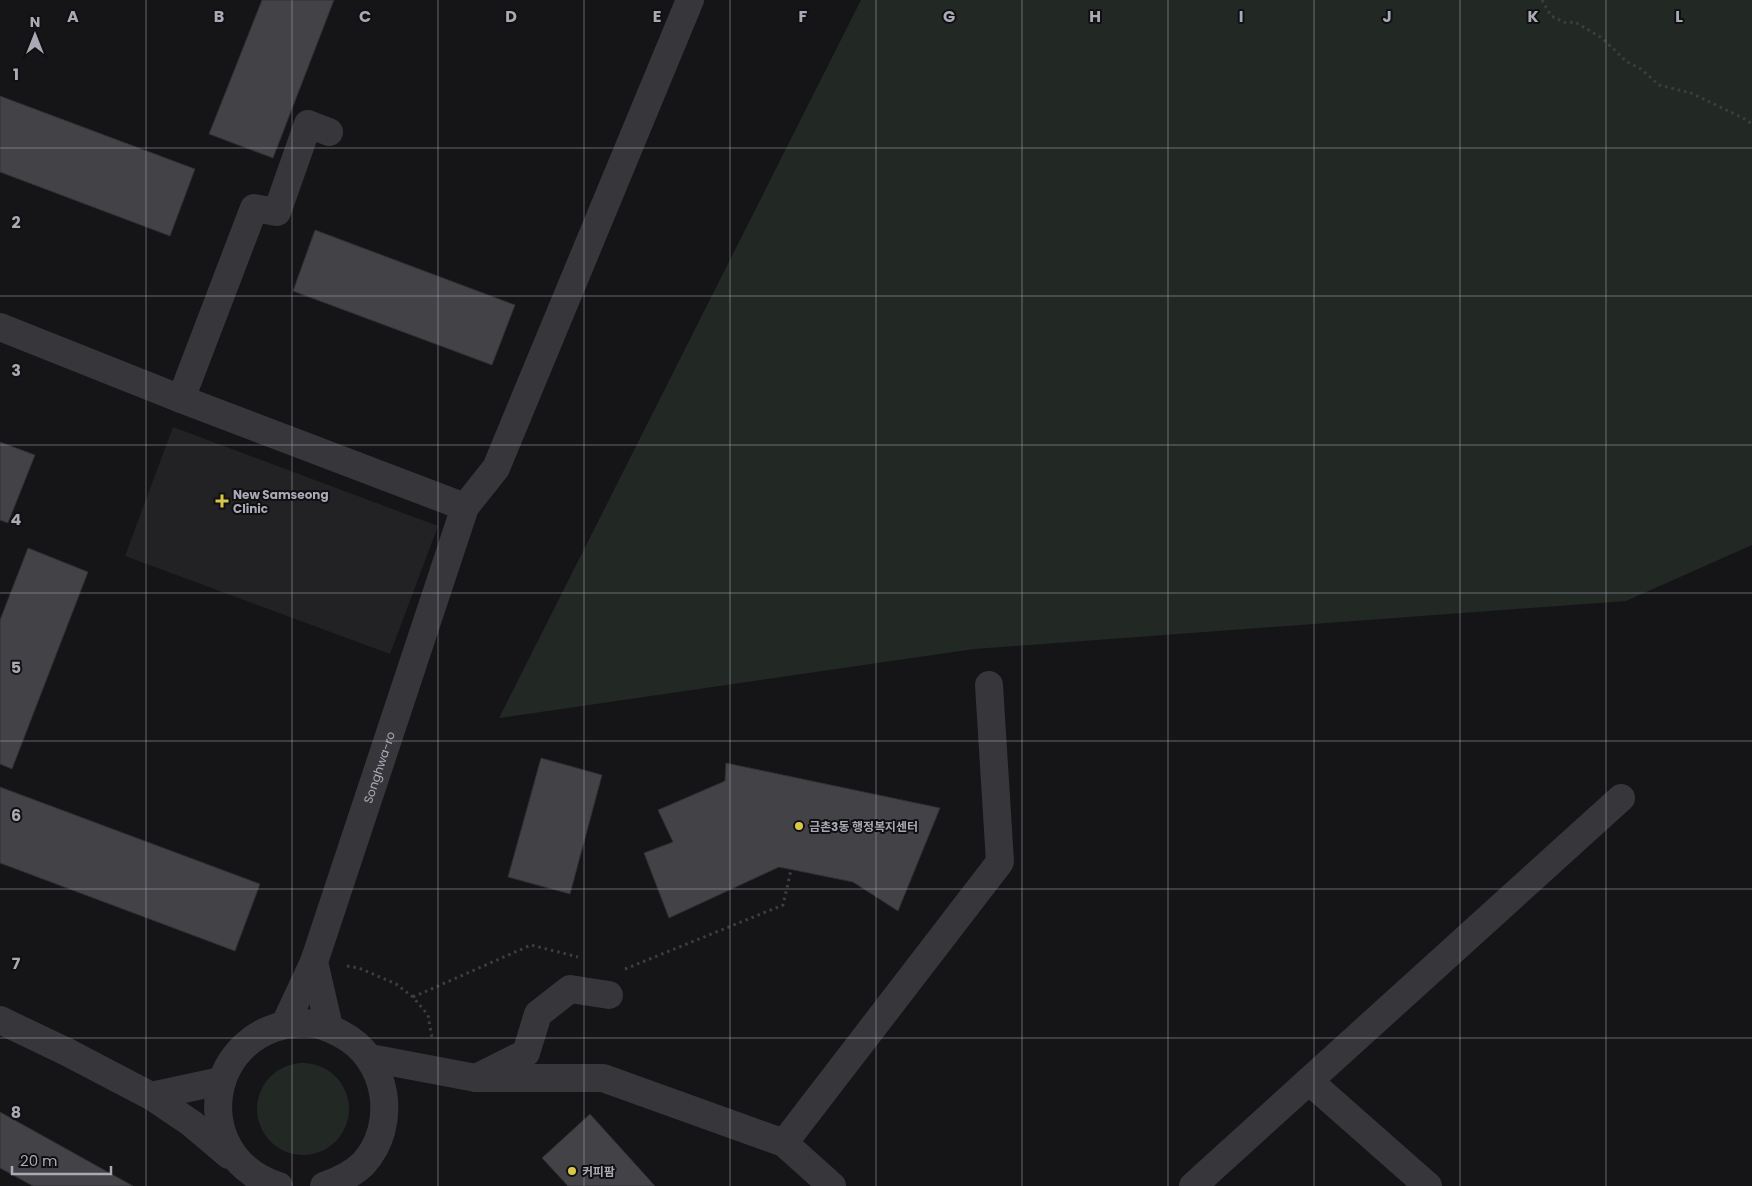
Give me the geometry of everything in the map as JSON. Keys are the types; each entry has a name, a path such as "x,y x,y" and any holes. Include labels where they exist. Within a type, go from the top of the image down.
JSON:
{"street":[{"path":"0,327 181,400 465,507 496,468 690,0"},
{"path":"181,400 254,208 277,212 308,124 329,132"},
{"name":"Songhwa-ro","path":"285,1024 314,962 465,507"},
{"path":"784,1143 1000,862 990,685"},
{"path":"1194,1186 1621,798"},
{"path":"314,962 329,1027"},
{"path":"476,1078 526,1053 538,1014 570,989 609,995"},
{"path":"0,1020 67,1052 150,1096 191,1123 263,1180"},
{"path":"263,1180 228,1148 219,1126 217,1103 221,1081 231,1060 245,1044 264,1032 285,1024 307,1023 329,1027 352,1039 370,1058 382,1084 385,1113 378,1141 362,1186"},
{"path":"370,1058 476,1078 603,1078 784,1143 832,1186"},
{"path":"150,1096 221,1081"},
{"path":"1309,1081 1428,1186"},
{"path":"324,1186 341,1180 363,1164 378,1141"}],"path":[{"path":"1542,0 1550,16 1566,23 1575,22 1602,38 1627,62 1641,69 1659,85 1691,93 1752,124"},
{"path":"617,967 626,969 782,905 791,870"},
{"path":"413,997 531,945 578,957"},
{"path":"314,962 359,968 396,984 413,997 428,1015 433,1039"}],"shaded area":[{"path":"861,0 1752,0 1752,545 1626,601 974,649 499,718"},
{"path":"173,427 438,526 390,654 125,556"},
{"path":"303,1063 312,1064 329,1071 341,1083 348,1100 348,1118 341,1135 329,1147 312,1154 303,1155 294,1154 277,1147 265,1135 258,1118 257,1109 258,1100 265,1083 277,1071 294,1064"}],"building":[{"path":"262,0 334,0 273,158 209,134"},
{"path":"0,96 195,169 170,236 0,172"},
{"path":"315,230 515,305 492,365 293,291"},
{"path":"0,442 35,455 8,523 0,520"},
{"path":"28,548 88,572 12,769 0,764 0,620"},
{"path":"541,758 602,775 570,894 508,877"},
{"name":"금촌3동 행정복지센터","path":"726,763 940,808 898,911 853,882 779,867 669,918 644,853 673,842 658,810 725,781"},
{"path":"0,787 260,884 235,951 0,863"},
{"path":"0,1112 133,1186 33,1186 0,1168"},
{"path":"590,1114 655,1186 568,1186 542,1158"}],"place":[{"name":"New Samseong Clinic","path":"222,501"},
{"name":"금촌3동 행정복지센터","path":"799,826"},
{"name":"커피팜","path":"572,1171"}]}
